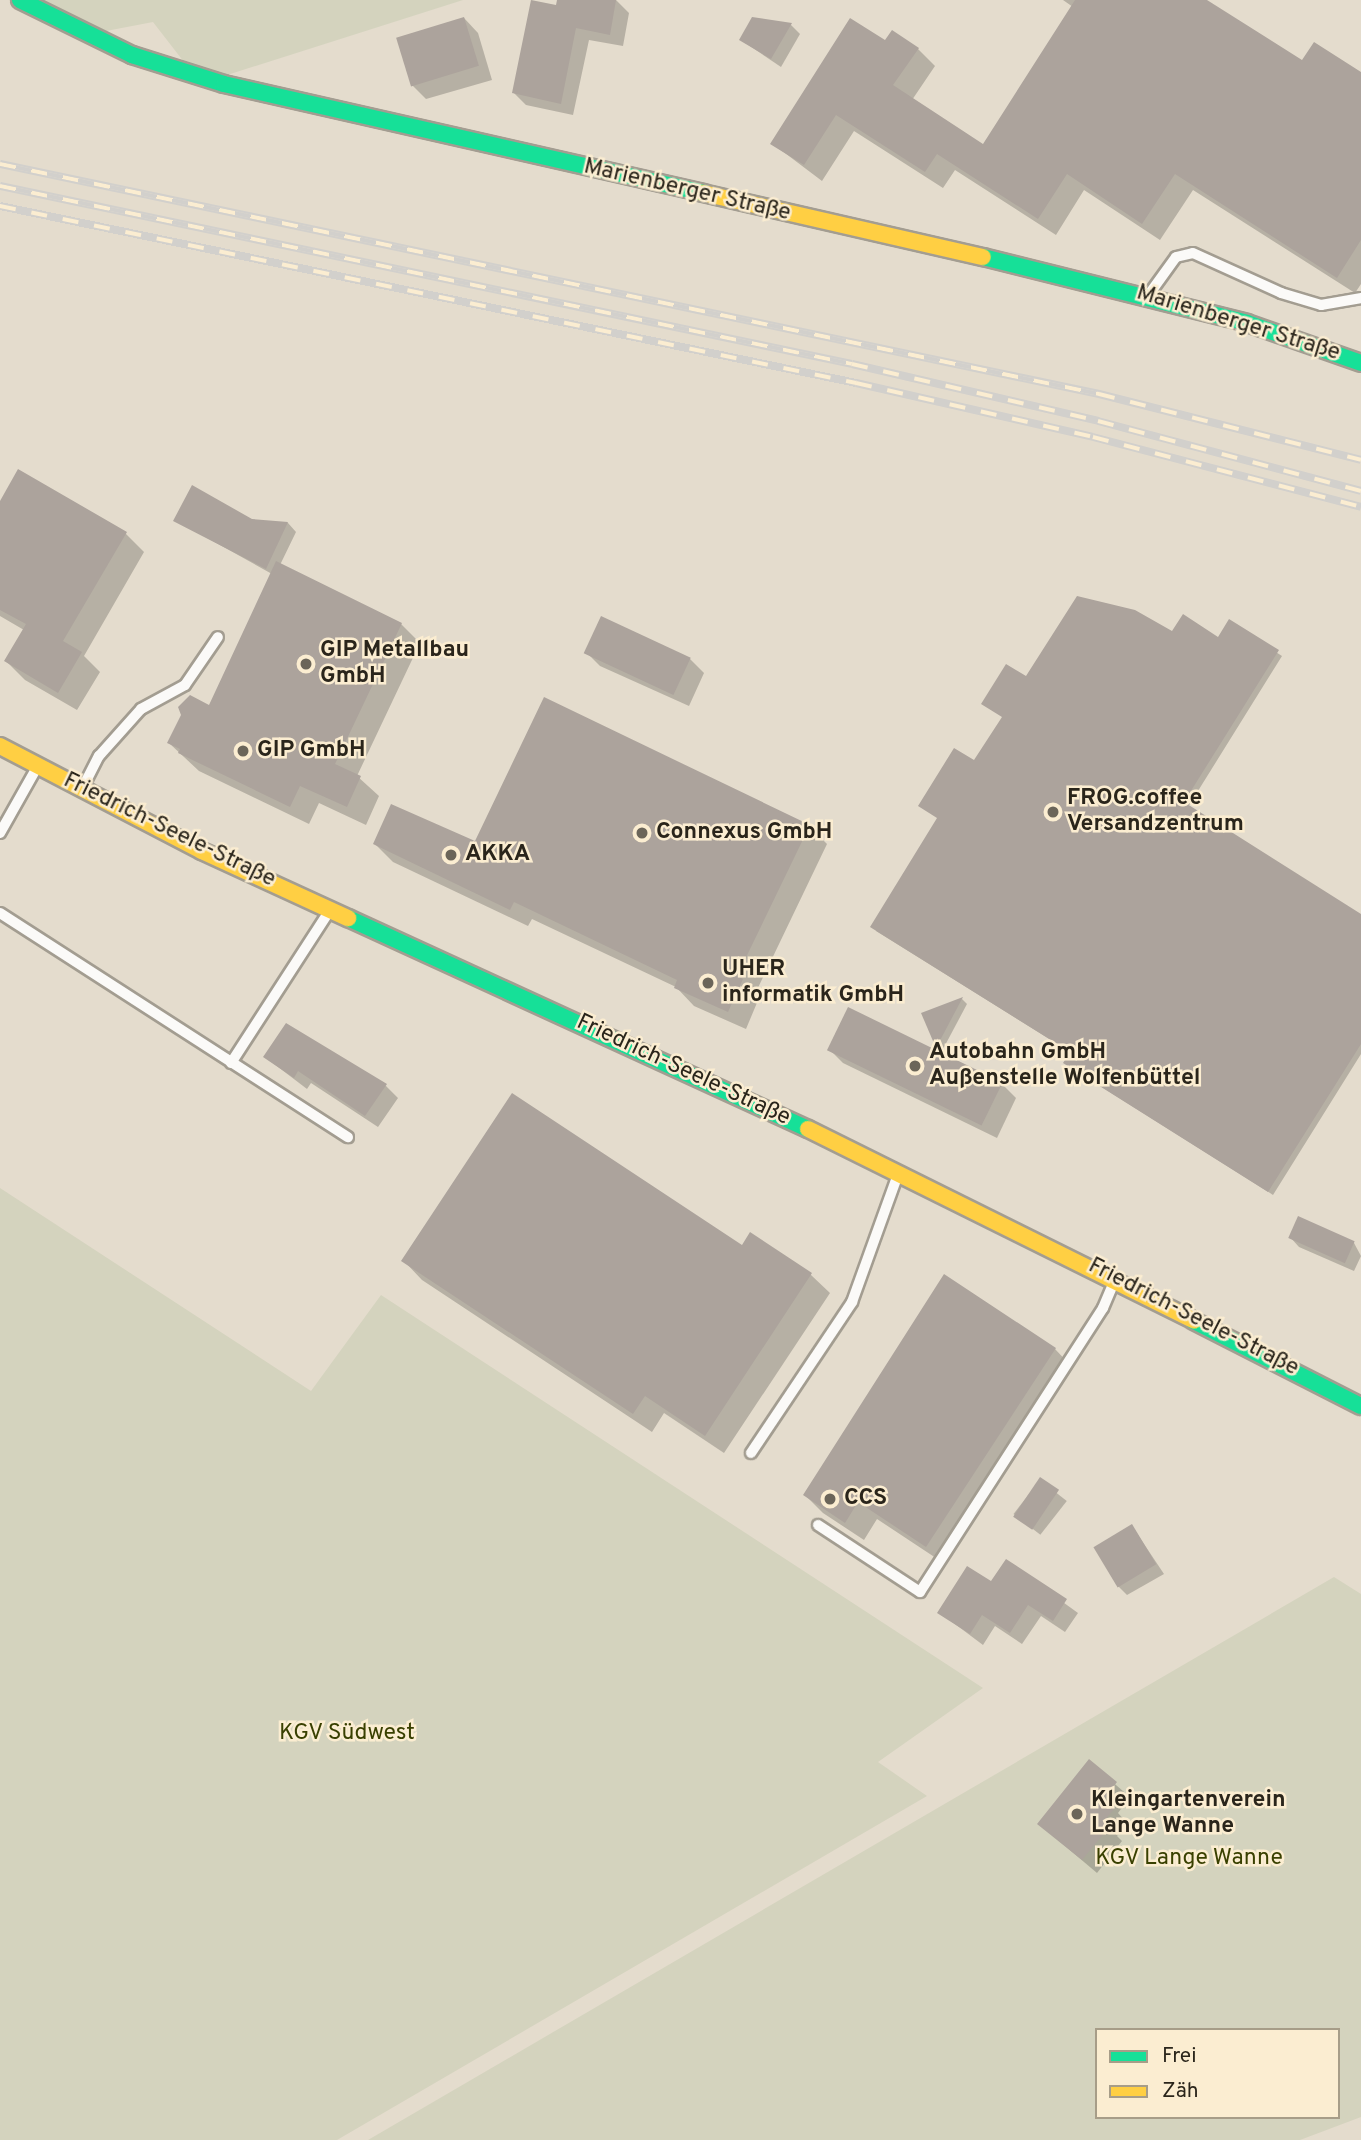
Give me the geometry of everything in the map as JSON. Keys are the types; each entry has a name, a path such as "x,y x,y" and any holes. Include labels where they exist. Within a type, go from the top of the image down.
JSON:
{"street":[{"name":"Marienberger Straße","path":"20,0 132,55 223,84 1149,295 1361,363"},
{"name":"Friedrich-Seele-Straße","path":"0,746 81,789 330,908 899,1171 1116,1278 1361,1406"}],"lane":[{"path":"1149,295 1164,269 1176,257 1193,253 1281,293 1321,305 1361,298"},
{"path":"81,789 99,756 141,709 185,685 218,637"},
{"path":"0,833 37,766"},
{"path":"230,1063 330,908"},
{"path":"0,913 348,1137"},
{"path":"751,1453 852,1302 899,1171"},
{"path":"818,1525 920,1592 1103,1308 1116,1278"}],"green space":[{"path":"39,0 463,0 224,76 184,62 153,22 106,31"},
{"name":"KGV Südwest","path":"0,1188 311,1391 381,1295 983,1688 878,1762 927,1796 337,2140 0,2140"},
{"name":"KGV Lange Wanne","path":"1334,1577 1361,1594 1361,2117 1300,2140 368,2140"}],"building":[{"path":"531,0 556,5 557,0 616,0 610,35 576,28 561,104 512,93"},
{"path":"1075,0 1207,0 1302,60 1314,42 1361,72 1361,240 1337,278 1175,174 1142,224 1067,174 1038,219 937,154 925,172 836,115 804,165 770,144 850,18 885,40 892,30 919,48 893,85 983,144"},
{"path":"464,17 479,66 411,87 396,38"},
{"path":"752,17 792,23 771,59 739,40"},
{"path":"18,469 127,532 63,641 82,652 58,693 4,661 26,624 0,610 0,501"},
{"path":"192,485 252,519 288,522 266,569 173,521"},
{"name":"GIP Metallbau GmbH","path":"276,561 402,623 335,764 361,776 347,807 300,786 290,807 178,753 180,749 167,743 181,715 178,707 190,695 209,705"},
{"path":"1077,596 1135,610 1172,631 1183,614 1218,637 1229,619 1279,650 1184,802 1361,914 1361,1044 1268,1192 1063,1063 1070,1052 870,927 937,818 918,806 954,748 974,760 1002,717 981,704 1006,664 1026,676"},
{"path":"601,616 691,658 673,695 584,653"},
{"name":"Connexus GmbH","path":"544,697 810,825 737,976 743,979 728,1012 674,988 677,980 514,902 510,910 373,844 391,804 475,841"},
{"path":"963,997 936,1048 921,1013"},
{"name":"Autobahn GmbH Außenstelle Wolfenbüttel","path":"848,1007 1003,1082 982,1126 827,1050"},
{"path":"286,1023 387,1084 365,1116 298,1071 294,1078 263,1057"},
{"path":"512,1093 742,1245 750,1232 812,1273 705,1436 645,1396 633,1414 401,1261"},
{"path":"1298,1216 1355,1241 1345,1263 1288,1238"},
{"path":"944,1274 1056,1348 926,1547 858,1502 845,1523 803,1495"},
{"path":"1040,1477 1059,1490 1032,1530 1013,1517"},
{"path":"1132,1524 1156,1564 1118,1587 1093,1547"},
{"path":"1006,1559 1067,1599 1053,1621 1028,1605 1010,1633 982,1615 970,1634 937,1613 967,1566 991,1581"},
{"name":"Kleingartenverein Lange Wanne","path":"1089,1759 1117,1782 1104,1799 1115,1808 1104,1821 1110,1826 1082,1860 1037,1824"}],"railway":[{"path":"0,164 1099,394 1361,460"},
{"path":"0,186 852,364 1098,421 1361,491"},
{"path":"0,206 856,383 1093,437 1361,507"}],"traffic: fast":[{"path":"20,0 132,55 224,84 703,193"},
{"path":"983,257 1247,323 1361,363"},
{"path":"348,918 808,1129"},
{"path":"1194,1321 1361,1406"}],"traffic: slow":[{"path":"703,193 983,257"},
{"path":"0,746 202,851 348,918"},
{"path":"808,1129 1194,1321"}],"place":[{"name":"GIP Metallbau GmbH","path":"306,664"},
{"name":"GIP GmbH","path":"243,751"},
{"name":"FROG.coffee Versandzentrum","path":"1053,812"},
{"name":"Connexus GmbH","path":"642,833"},
{"name":"AKKA","path":"451,855"},
{"name":"UHER informatik GmbH","path":"708,983"},
{"name":"Autobahn GmbH Außenstelle Wolfenbüttel","path":"915,1066"},
{"name":"CCS","path":"830,1499"},
{"name":"Kleingartenverein Lange Wanne","path":"1077,1814"}]}
